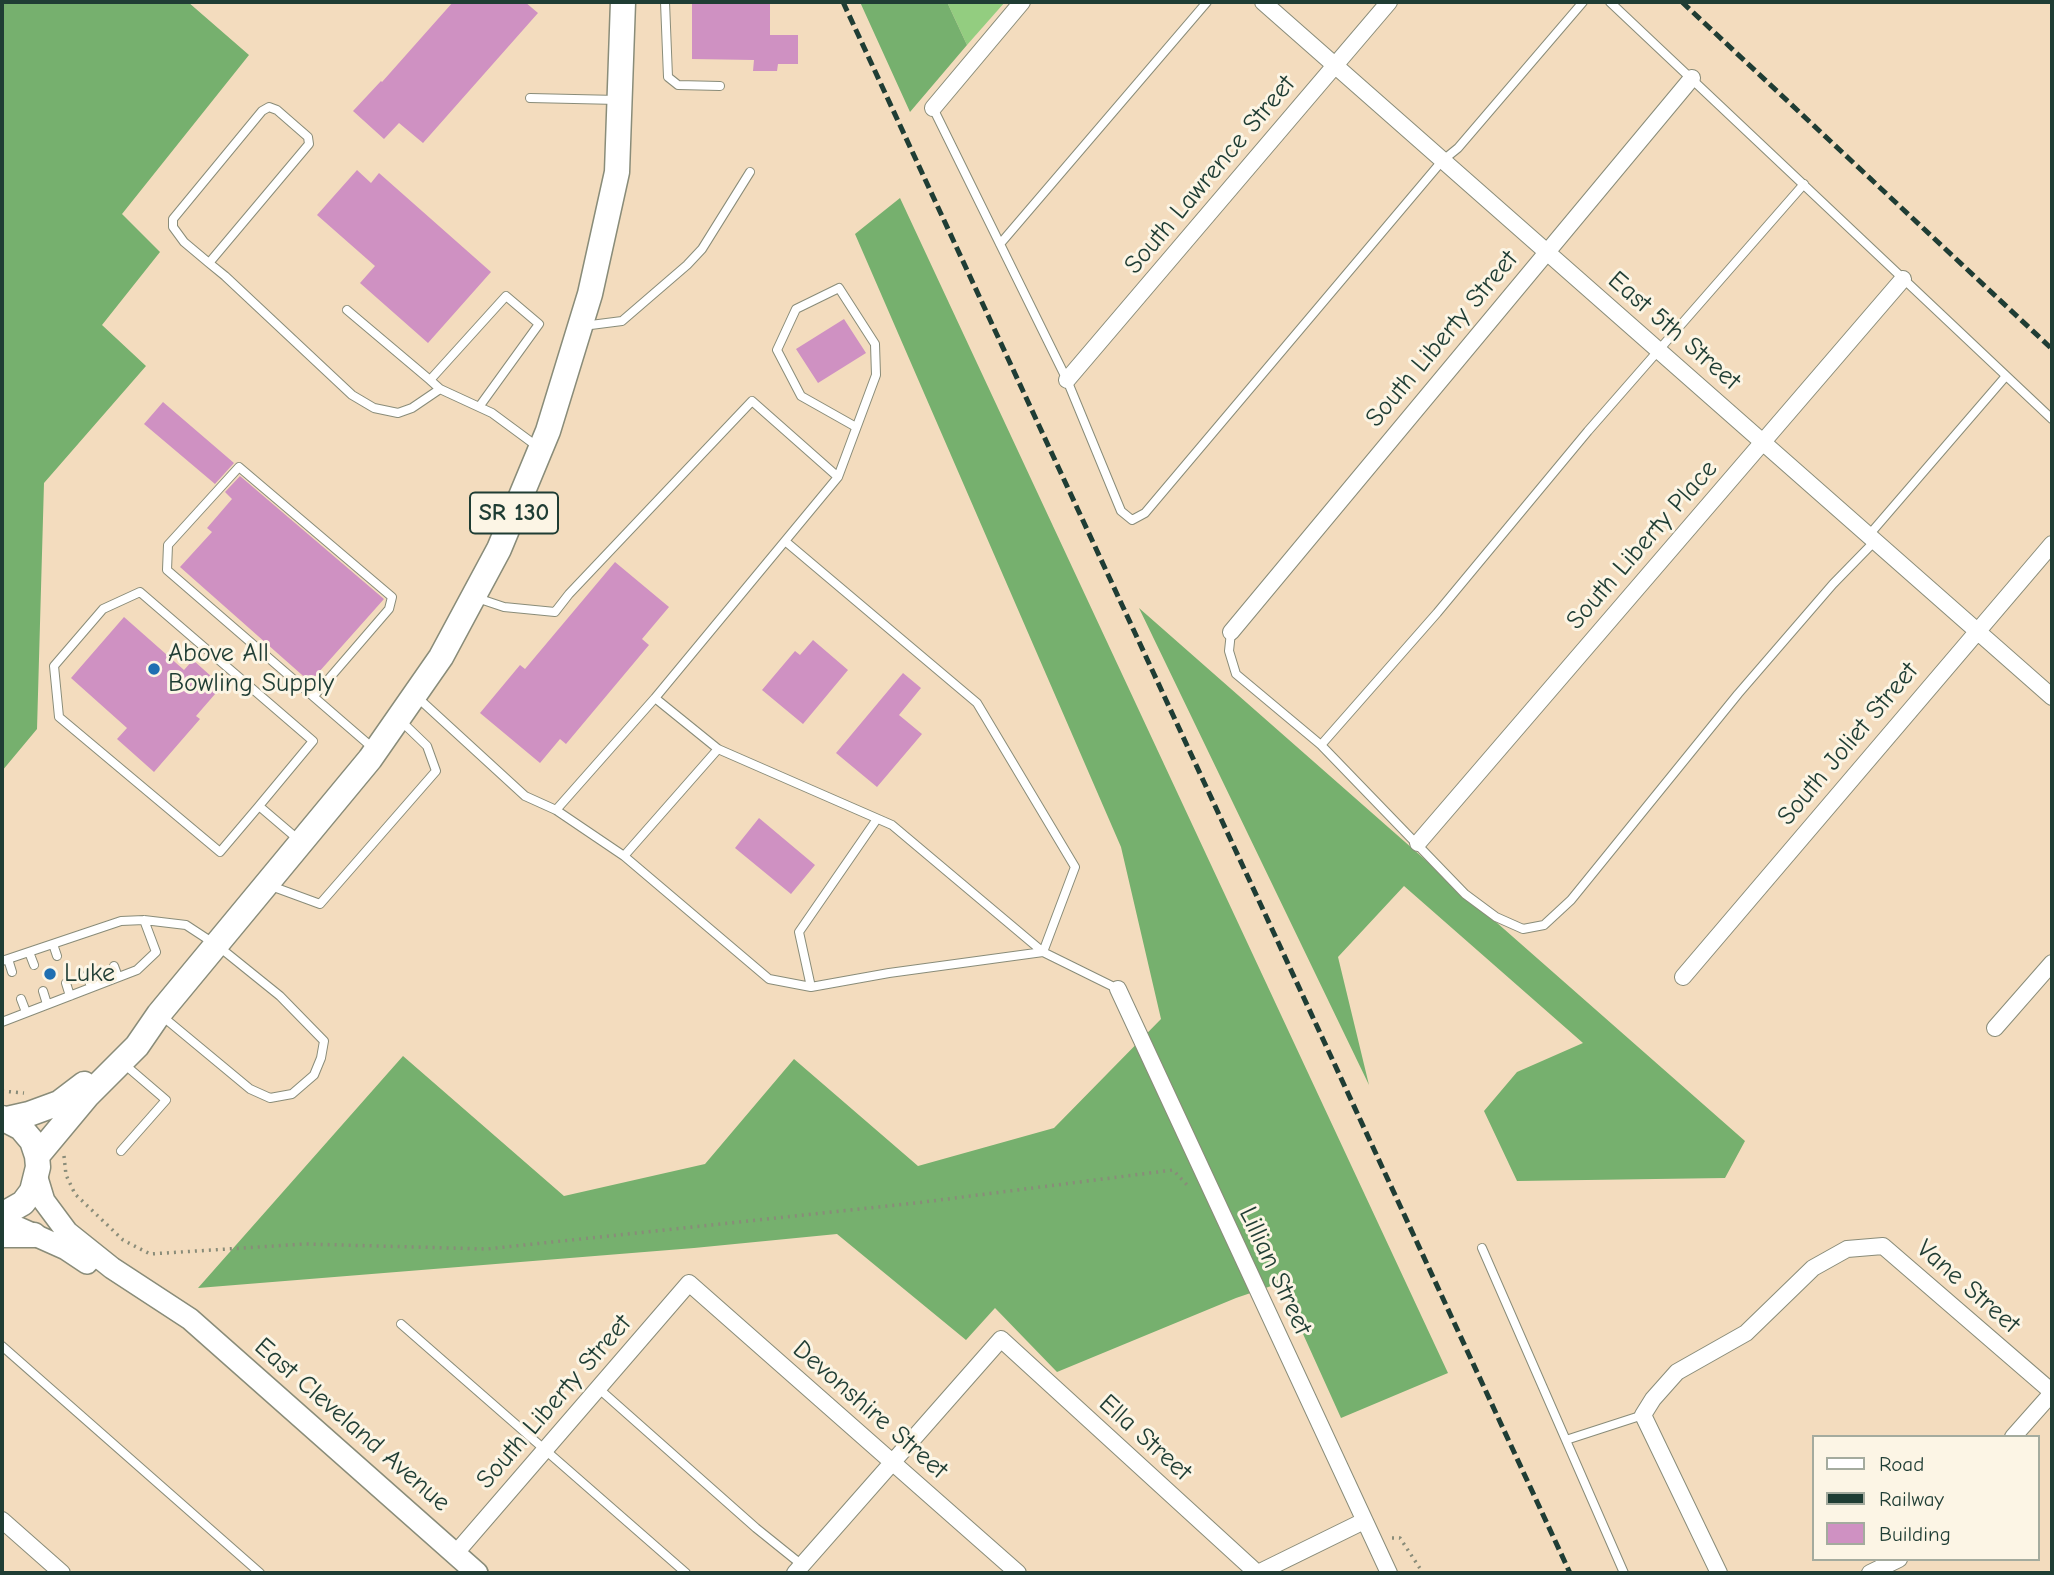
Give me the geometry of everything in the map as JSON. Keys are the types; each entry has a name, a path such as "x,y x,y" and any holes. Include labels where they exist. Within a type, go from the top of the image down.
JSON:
{"main road":[{"name":"SR 130","path":"159,1014 218,946 376,751 441,657 499,549 541,449 590,295 617,172 623,2"},
{"path":"2,1217 23,1203 32,1191 37,1167 87,1096 122,1062 159,1014"},
{"path":"5,1118 29,1114 59,1103 92,1078 159,1014"},
{"path":"5,1118 26,1135 37,1167"},
{"name":"East Cleveland Avenue","path":"37,1167 44,1201 67,1232 112,1268 190,1320 477,1573"},
{"name":"East Cleveland Avenue","path":"2,1217 34,1236 66,1249 117,1282 190,1320"},
{"path":"2,1235 34,1236"}],"street":[{"path":"933,108 1022,2"},
{"name":"East 5th Street","path":"1263,2 2052,697"},
{"name":"South Lawrence Street","path":"1068,380 1389,2"},
{"name":"South Liberty Street","path":"1231,632 1692,78"},
{"name":"South Liberty Place","path":"1418,843 1903,279"},
{"name":"South Joliet Street","path":"1683,977 2052,544"},
{"path":"1995,1028 2052,963"},
{"name":"Lillian Street","path":"1118,989 1388,1573"},
{"name":"Vane Street","path":"1643,1415 1677,1372 1746,1333 1813,1268 1847,1249 1884,1246 2052,1393"},
{"name":"South Liberty Street","path":"455,1554 689,1283"},
{"name":"Devonshire Street","path":"689,1283 1018,1573"},
{"name":"Ella Street","path":"892,1462 1001,1339 1257,1573"},
{"path":"2015,1435 2052,1393"},
{"path":"1643,1415 1719,1573"},
{"path":"799,1569 892,1462"},
{"path":"2,1520 62,1573"},
{"path":"1257,1573 1364,1521"},
{"path":"1870,1573 1894,1561"}],"lane":[{"path":"665,2 668,77 678,85 720,86"},
{"path":"1000,244 1207,2"},
{"path":"933,108 1068,380 1121,511 1132,520 1146,513 1442,161 1458,148 1583,2"},
{"path":"1610,2 2052,419"},
{"path":"530,98 621,100"},
{"path":"209,263 309,144 308,137 277,110 269,107 262,111 173,219 173,227 184,242 352,396 374,408 398,413 412,408 440,389"},
{"path":"580,327 622,321 687,265 702,249 750,173"},
{"path":"1321,745 1804,184"},
{"path":"556,810 655,698 838,477 876,375 875,344 839,288 796,309 777,349 801,396 856,427"},
{"path":"430,380 506,296 539,324 480,407"},
{"path":"347,310 440,389 492,414 541,449"},
{"path":"1231,632 1229,651 1236,674 1321,745 1465,894 1496,917 1523,929 1544,925 1571,901 1738,694 2006,376"},
{"path":"474,597 504,607 555,612 569,593 752,401 838,477"},
{"path":"314,696 389,609 392,597 239,467 168,545 167,570 376,751"},
{"path":"785,541 977,703 1075,867 1043,952"},
{"path":"140,592 313,741 259,806 220,852 59,718 54,666 103,609 140,592"},
{"path":"415,695 525,796 556,810 624,856 769,979 811,987 889,973 1043,952"},
{"path":"655,698 718,749 892,825 1043,952 1118,989"},
{"path":"268,885 320,904 436,771 427,746 398,719"},
{"path":"624,856 718,749"},
{"path":"259,806 302,843"},
{"path":"811,987 799,932 877,819"},
{"path":"2,1022 137,970 156,952 144,920"},
{"path":"12,972 5,960 121,921 144,920 186,925 218,946 280,996 324,1041 321,1058 314,1075 292,1094 270,1098 250,1089 159,1014"},
{"path":"100,928 104,939"},
{"path":"75,936 79,948"},
{"path":"53,944 57,956"},
{"path":"29,952 34,965"},
{"path":"114,966 118,977"},
{"path":"87,975 92,987"},
{"path":"65,983 70,996"},
{"path":"43,991 47,1004"},
{"path":"21,999 26,1013"},
{"path":"121,1151 166,1100 122,1062"},
{"path":"1482,1248 1624,1573"},
{"path":"401,1324 686,1573"},
{"path":"2,1346 260,1573"},
{"path":"598,1388 757,1528 799,1569"},
{"path":"1566,1440 1643,1415"}],"path":[{"path":"2,1091 33,1095"},
{"path":"64,1153 66,1175 75,1194 123,1240 150,1254 304,1244 487,1249 916,1203 1173,1170 1192,1190"},
{"path":"1385,1537 1401,1538 1423,1573"}],"green space":[{"path":"2,2 188,2 249,55 122,214 160,252 102,325 146,366 44,483 37,729 2,771"},
{"path":"860,2 947,2 967,45 910,112"},
{"path":"947,2 1005,2 967,45"},
{"path":"900,198 1448,1373 1341,1418 1280,1283 1236,1298 1057,1372 995,1308 966,1340 837,1234 198,1288 403,1056 564,1196 705,1164 794,1059 918,1166 1054,1128 1161,1019 1121,847 855,234"},
{"path":"1139,608 1745,1141 1725,1178 1517,1181 1484,1111 1517,1072 1583,1043 1404,886 1338,957 1369,1085"}],"building":[{"path":"453,2 525,2 538,13 423,143 399,123 384,139 353,111"},
{"path":"692,2 770,2 770,35 798,35 798,64 778,64 777,71 753,71 754,60 692,59"},
{"path":"357,170 371,183 379,173 491,272 428,343 360,283 375,266 317,215"},
{"path":"844,319 866,353 818,383 796,349"},
{"path":"163,402 234,463 215,484 144,424"},
{"path":"240,476 384,599 310,682 180,567 212,532 207,528 232,499 225,492"},
{"path":"615,562 669,607 642,639 649,645 566,744 560,739 540,763 480,713 520,665 525,669"},
{"path":"124,617 184,670 193,660 222,686 196,716 200,719 154,772 117,739 127,728 71,678"},
{"path":"813,640 848,670 803,724 762,690 795,651 800,655"},
{"path":"903,673 921,688 899,715 922,734 877,787 836,753"},
{"path":"759,818 815,865 791,894 735,848"}],"railway":[{"path":"843,2 1570,1573"},
{"path":"1682,2 2052,349"}],"place":[{"name":"Above All Bowling Supply","path":"154,669"},
{"name":"Luke","path":"50,974"}]}
